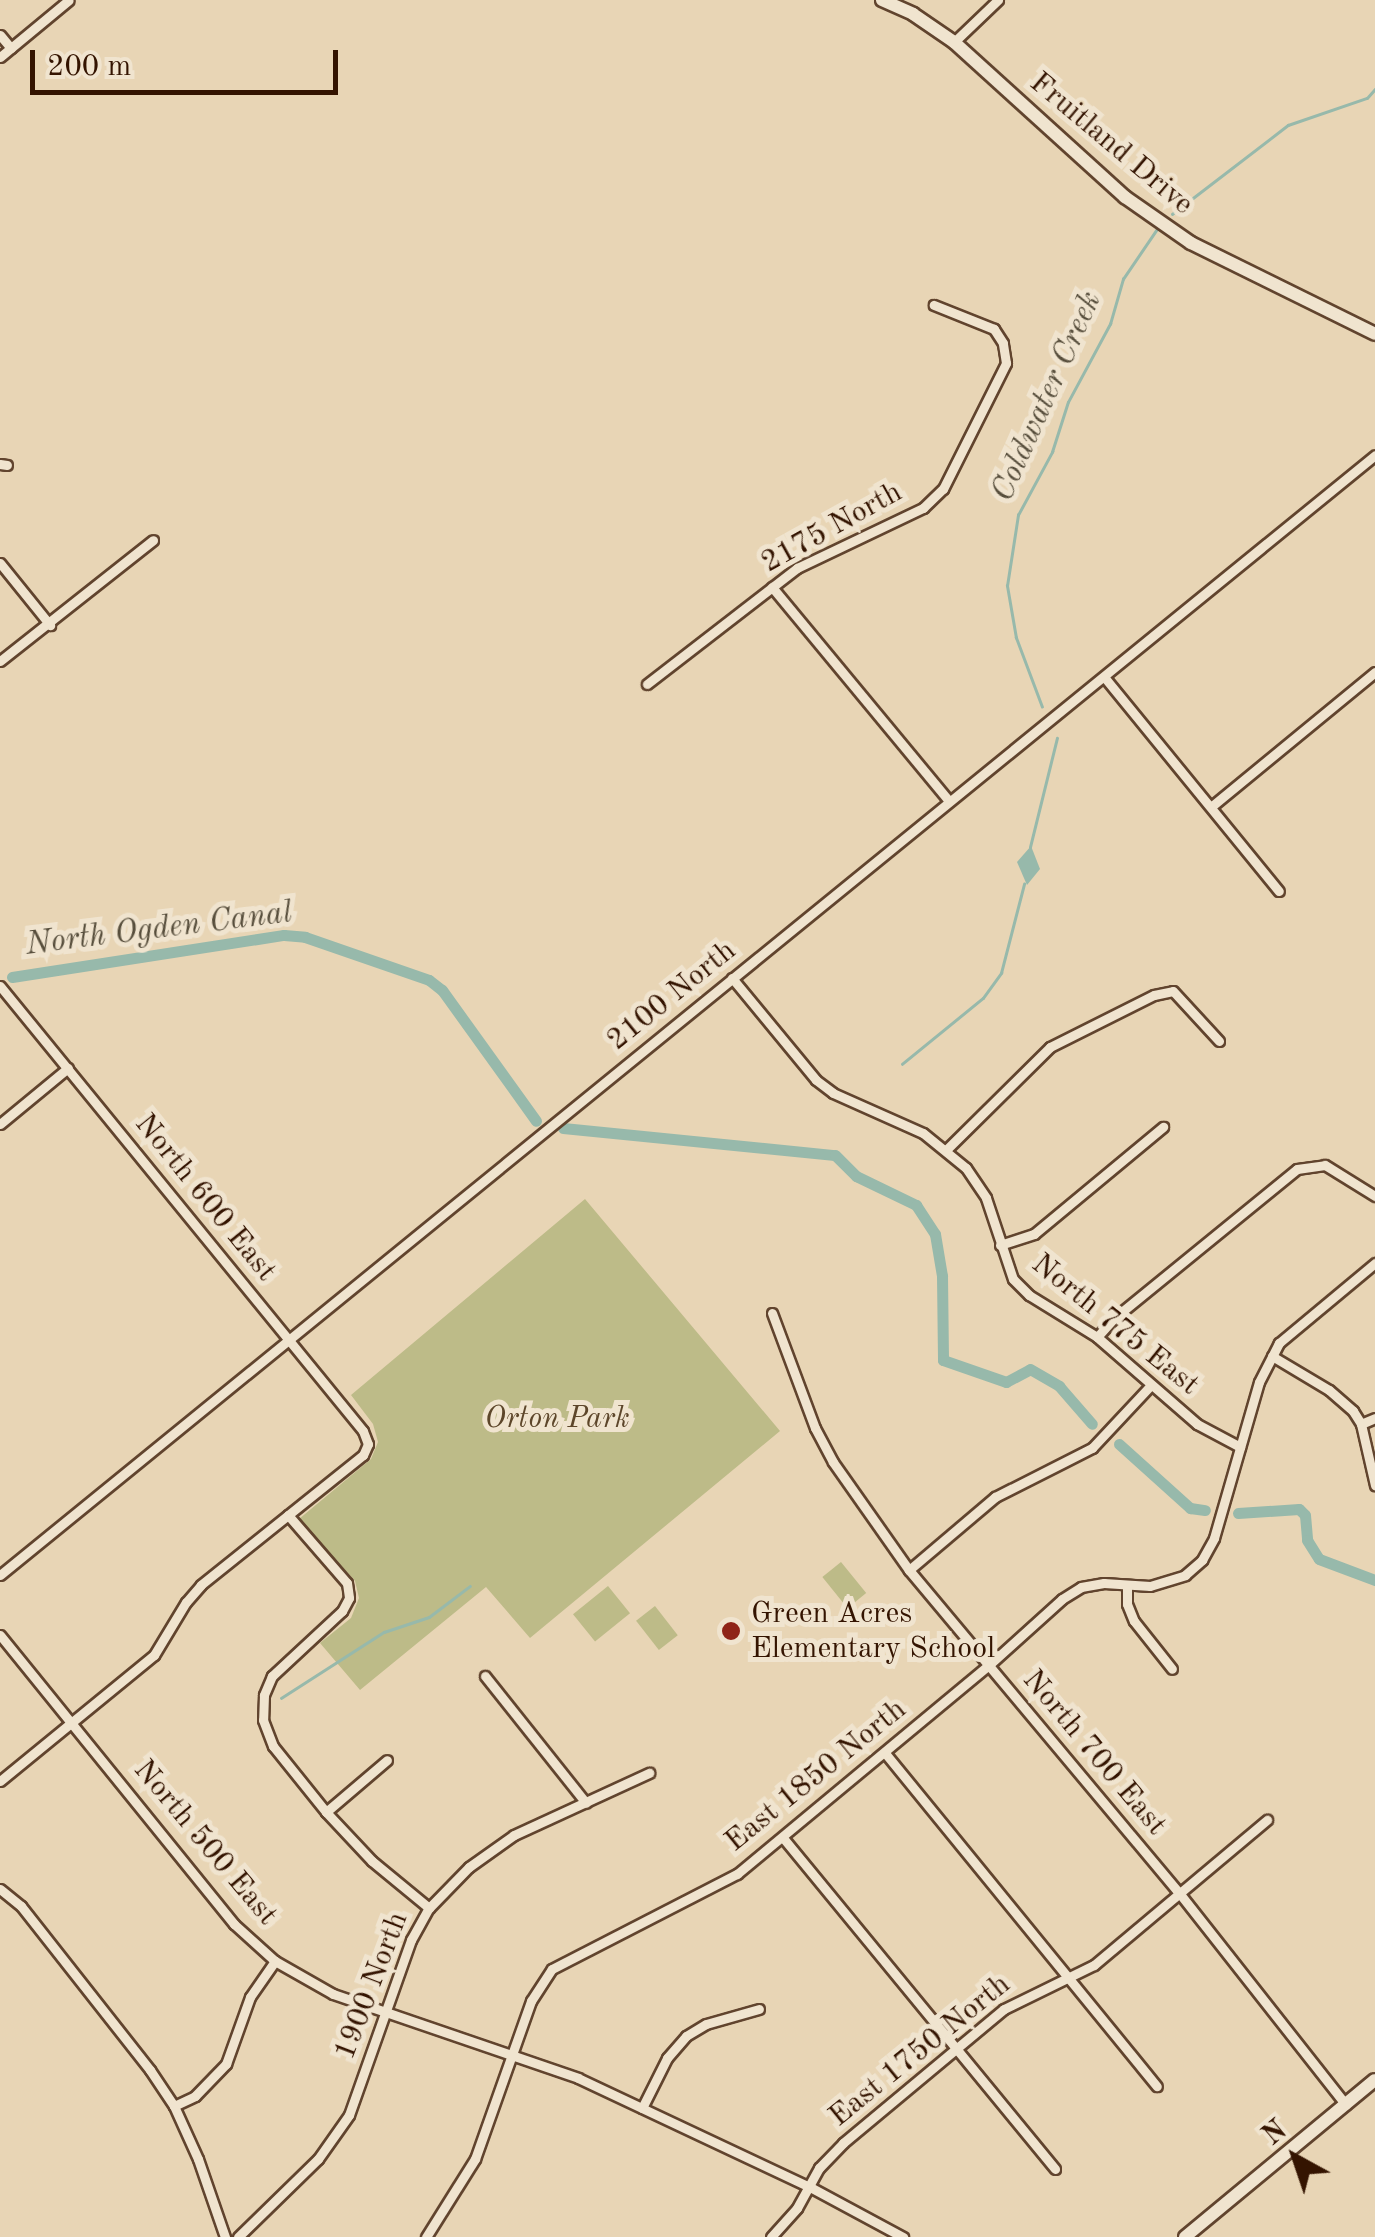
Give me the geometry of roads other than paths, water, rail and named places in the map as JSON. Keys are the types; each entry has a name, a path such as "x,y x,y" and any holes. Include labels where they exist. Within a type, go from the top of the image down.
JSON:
{"street":[{"path":"0,57 69,0"},
{"name":"Fruitland Drive","path":"882,0 914,14 954,42 1114,187 1191,243 1375,334"},
{"path":"954,42 998,0"},
{"path":"0,35 11,48"},
{"name":"2175 North","path":"647,684 772,587 838,547 923,508 943,490 1006,363 1003,342 994,329 934,306"},
{"name":"2100 North","path":"0,1574 290,1342 948,800 1105,678 1375,455"},
{"path":"0,662 153,540"},
{"path":"0,563 50,624"},
{"path":"772,587 948,800"},
{"path":"1212,806 1375,672"},
{"path":"1105,678 1278,891"},
{"name":"North 775 East","path":"732,978 816,1080 947,1148 986,1198 1013,1280 1029,1295 1097,1337 1197,1424 1240,1447"},
{"name":"North 600 East","path":"0,986 363,1432 368,1444 362,1455 288,1515"},
{"path":"947,1148 1050,1046 1154,995 1173,992 1186,1000 1219,1041"},
{"path":"0,1124 68,1068"},
{"path":"1000,1245 1034,1234 1163,1126"},
{"path":"1097,1337 1113,1319 1297,1168 1326,1165 1375,1196"},
{"name":"East 1850 North","path":"426,2237 475,2159 530,2001 552,1969 737,1874 989,1665 1062,1599 1082,1587 1104,1583 1168,1584 1202,1560 1214,1538 1259,1382 1272,1356 1291,1330 1375,1263"},
{"name":"North 700 East","path":"772,1313 815,1428 833,1462 909,1570 1180,1894 1346,2105"},
{"path":"1272,1356 1343,1400 1361,1424 1375,1485"},
{"path":"909,1570 995,1497 1092,1448 1151,1385"},
{"path":"1361,1424 1375,1418"},
{"path":"0,1781 154,1654 201,1585 288,1515 346,1583 349,1598 342,1611 288,1657 264,1695 263,1720 273,1746 326,1812 372,1861 429,1908"},
{"path":"1127,1585 1126,1604 1134,1621 1172,1669"},
{"name":"North 500 East","path":"0,1635 234,1924 275,1961 333,1994 578,2078 642,2108"},
{"path":"485,1676 586,1803"},
{"path":"885,1753 1157,2086"},
{"path":"326,1812 386,1760"},
{"name":"1900 North","path":"238,2237 318,2159 348,2115 411,1940 429,1908 469,1867 514,1834 649,1773"},
{"name":"East 1750 North","path":"770,2237 843,2143 1004,2010 1094,1965 1267,1820"},
{"path":"784,1838 1055,2169"},
{"path":"0,1889 21,1906 174,2106 225,2237"},
{"path":"174,2106 195,2096 226,2064 250,1997 275,1961"},
{"path":"759,2009 706,2024 686,2036 667,2058 642,2108 810,2187 904,2237"},
{"path":"1186,2237 1375,2080"}],"waterway":[{"name":"Coldwater Creek","path":"1172,214 1288,125 1367,98 1375,89"},
{"name":"Coldwater Creek","path":"1042,707 1016,638 1007,586 1018,515 1052,452 1068,402 1110,324 1123,279 1157,229"},
{"name":"Coldwater Creek","path":"1030,847 1057,738"},
{"name":"Coldwater Creek","path":"902,1064 983,998 1001,973 1024,884"},
{"name":"North Ogden Canal","path":"12,977 284,935 305,937 429,980 442,990 536,1121"},
{"name":"North Ogden Canal","path":"563,1128 835,1155 856,1176 916,1205 935,1234 942,1276 943,1360 1006,1382 1030,1369 1059,1386 1092,1424"},
{"name":"North Ogden Canal","path":"1119,1444 1190,1508 1205,1510"},
{"name":"North Ogden Canal","path":"1238,1513 1299,1509 1305,1515 1307,1540 1319,1559 1375,1580"},
{"name":"Coldwater Creek","path":"281,1698 384,1632 429,1617 470,1586"}],"place":[{"name":"Green Acres Elementary School","path":"731,1631"}],"park label":[{"name":"Orton Park","path":"557,1419"}]}
